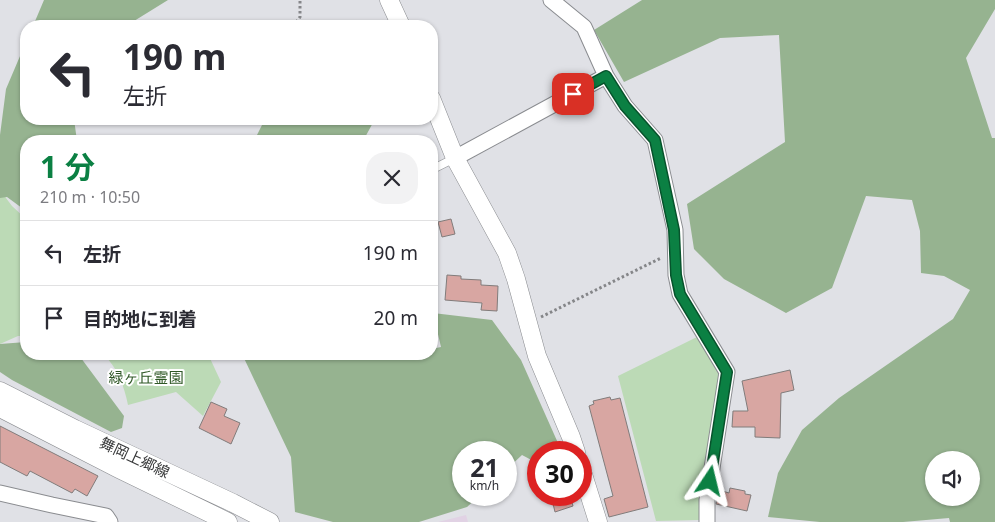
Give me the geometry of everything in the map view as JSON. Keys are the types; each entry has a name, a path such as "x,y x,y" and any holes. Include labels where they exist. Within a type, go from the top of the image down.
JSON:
{"street":[{"path":"389,0 398,20"},
{"path":"551,0 584,27 606,76 625,106 655,140 674,230 676,275 680,294 727,372 707,500 707,522"},
{"path":"455,158 606,76"},
{"path":"438,116 455,158 507,253 537,356 572,441"},
{"name":"舞岡上郷線","path":"0,391 75,429 233,502 270,522"},
{"name":"舞岡上郷線","path":"0,408 228,522"},
{"path":"0,493 52,506 106,516 110,522"},
{"path":"592,503 598,522"}],"lane":[{"path":"438,166 455,158"}],"path":[{"path":"297,20 300,17 300,0"},
{"path":"528,324 675,251"}],"shaded area":[{"path":"466,515 468,522 438,522"}],"green space":[{"path":"44,0 168,0 136,20 36,20"},
{"path":"642,0 995,0 995,9 966,58 992,138 995,138 995,522 950,522 949,518 903,522 820,522 768,517 778,473 802,430 839,398 953,319 970,290 944,276 921,273 920,231 912,200 866,196 832,288 786,313 724,279 694,249 687,204 785,142 779,35 720,38 624,82 594,30"},
{"path":"20,56 20,125 75,125 76,135 20,135 20,207 7,197 0,198 0,135 6,89"},
{"path":"262,125 372,125 366,135 257,135"},
{"path":"0,190 20,213 20,336 0,344"},
{"path":"438,314 492,320 521,360 557,441 527,441 527,458 522,455 517,460 517,441 452,441 452,506 468,506 419,522 333,522 295,512 291,457 245,360 438,360 438,348 441,347 438,334"},
{"path":"697,337 718,372 700,520 656,521 618,376"},
{"path":"20,342 20,360 82,360 124,416 122,428 111,432 0,372 0,344"},
{"name":"緑ヶ丘霊園","path":"108,360 211,360 221,382 203,416 176,392 128,405 119,377"}],"building":[{"path":"451,219 455,234 442,237 438,222"},
{"path":"447,275 461,276 461,279 481,280 481,285 498,286 497,311 481,310 482,303 445,300"},
{"path":"790,370 794,390 781,393 780,438 755,437 755,427 732,427 733,411 748,411 742,381"},
{"path":"610,397 611,400 620,398 648,507 609,517 604,499 613,496 589,406 594,404 593,401"},
{"path":"211,402 227,409 224,416 240,423 231,444 199,428"},
{"path":"0,426 98,476 87,496 75,489 72,493 30,471 27,476 0,462"},
{"path":"730,488 745,491 745,494 751,495 747,511 716,504 719,490 729,493"},
{"path":"554,506 573,506 555,512"}],"route":[{"path":"573,94 606,76 625,106 655,140 674,230 676,275 680,294 727,372 710,481"}]}
